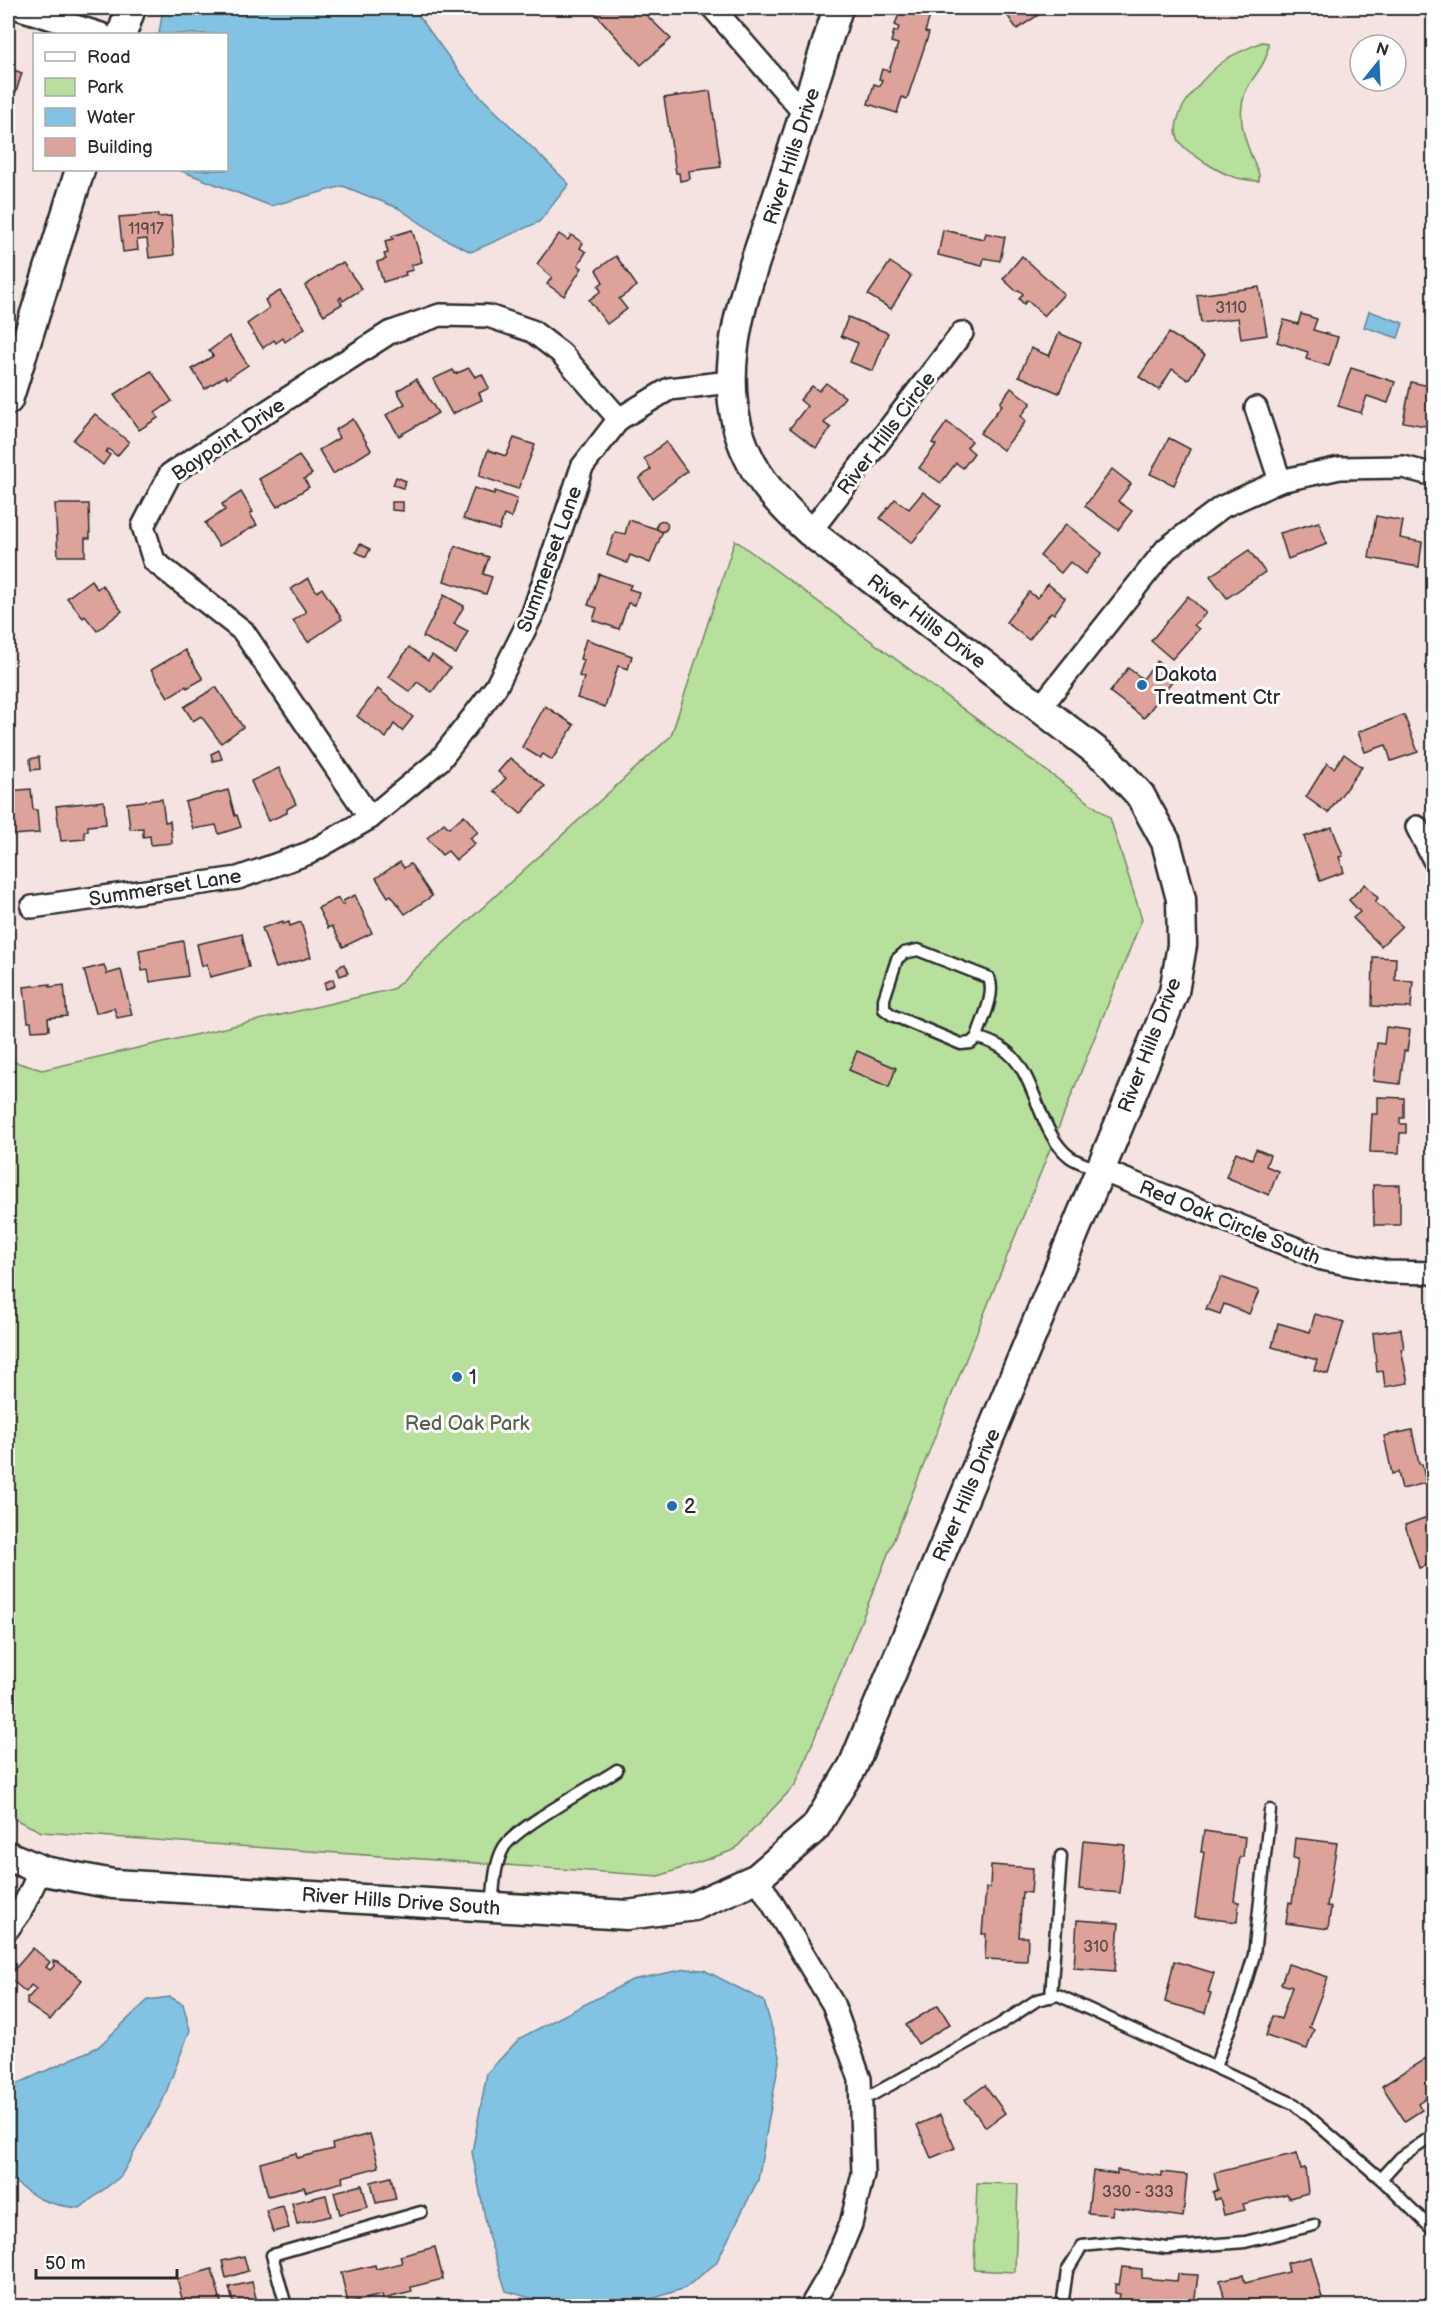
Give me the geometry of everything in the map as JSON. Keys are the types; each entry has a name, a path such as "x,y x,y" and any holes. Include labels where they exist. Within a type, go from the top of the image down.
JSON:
{"street":[{"path":"17,8 98,33"},
{"path":"122,33 130,8"},
{"path":"713,8 805,114"},
{"name":"River Hills Drive","path":"757,1878 814,1828 853,1766 1174,992 1182,945 1181,899 1166,842 1140,795 1108,760 810,532 778,503 753,466 737,425 730,382 737,321 838,8"},
{"path":"8,400 80,171"},
{"name":"Baypoint Drive","path":"370,818 243,631 154,561 143,526 170,474 389,333 440,315 488,316 532,331 561,353 619,418"},
{"name":"River Hills Circle","path":"810,532 962,333"},
{"name":"Summerset Lane","path":"32,907 238,878 309,853 370,818 440,760 496,687 533,613 582,467 619,418 669,389 730,382"},
{"path":"1256,408 1280,481"},
{"path":"1040,708 1166,549 1222,507 1280,481 1340,468 1403,467 1434,475"},
{"path":"1417,827 1434,860"},
{"name":"Red Oak Circle South","path":"1101,1170 1322,1259 1388,1272 1434,1272"},
{"name":"River Hills Drive South","path":"8,1856 41,1869 113,1884 627,1915 694,1905 757,1878"},
{"path":"8,1929 21,1911 41,1869"},
{"path":"757,1878 833,2004 860,2079 863,2174 851,2224 832,2270 811,2307"}],"lane":[{"path":"918,950 989,978 992,985 990,996 977,1037 971,1043 961,1044 892,1015 884,1009 884,999 897,959 904,953 918,950"},
{"path":"977,1037 1004,1049 1023,1071 1037,1108 1058,1145 1071,1158 1101,1170"},
{"path":"492,1907 495,1874 505,1845 529,1826 617,1770"},
{"path":"1215,2067 1238,2008 1254,1955 1270,1810"},
{"path":"1051,1996 1061,1856"},
{"path":"861,2101 999,2025 1037,2000 1058,1995 1294,2104 1381,2179 1434,2231"},
{"path":"1381,2179 1400,2157 1434,2135"},
{"path":"286,2307 272,2255 421,2212"},
{"path":"1062,2307 1067,2271 1082,2246 1120,2241 1167,2248 1245,2242 1314,2225"}],"green space":[{"path":"1262,42 1268,43 1267,55 1249,85 1242,107 1243,130 1259,174 1259,181 1230,176 1196,156 1179,140 1176,126 1185,103 1211,72 1228,58"},
{"name":"Red Oak Park","path":"735,540 1110,818 1142,919 796,1784 734,1850 659,1876 42,1832 8,1816 8,1060 42,1070 393,989 671,736"},
{"path":"977,2183 1018,2184 1015,2272 974,2270"}],"water":[{"path":"163,8 413,8 479,95 569,184 539,222 471,252 443,238 398,208 343,186 271,206 182,171 228,171 228,33 159,33"},
{"path":"1369,311 1403,323 1398,338 1364,327"},
{"path":"686,1969 704,1970 764,2001 780,2056 758,2180 716,2263 685,2288 633,2305 558,2306 506,2291 489,2238 472,2152 487,2073 520,2038 632,1980"},
{"path":"170,1997 183,2004 190,2030 163,2100 121,2176 80,2208 58,2205 41,2199 8,2177 8,2088 98,2047 148,2000"}],"building":[{"path":"601,8 639,8 671,39 641,65 595,13"},
{"path":"901,8 930,16 925,32 929,33 907,99 902,97 897,113 868,104 874,84 880,86 882,80 879,79 882,69 889,71 898,44 891,42 894,31 897,32 899,27 895,25"},
{"path":"1002,8 1049,8 1017,29"},
{"path":"8,68 22,73 16,92 8,89"},
{"path":"710,91 721,167 689,171 690,179 680,181 679,173 676,173 664,98"},
{"path":"158,214 158,217 171,216 174,255 149,258 147,239 137,240 138,250 123,252 119,217"},
{"path":"412,230 422,262 411,265 413,270 405,272 406,275 383,282 377,262 386,259 384,254 388,253 385,241 393,239 392,236"},
{"path":"943,230 984,239 986,233 1005,237 1000,261 984,258 982,266 938,255"},
{"path":"559,234 568,240 571,235 583,243 580,248 586,252 578,265 582,268 564,296 547,284 552,277 537,264"},
{"path":"616,256 637,286 619,299 627,309 607,324 589,300 601,291 598,286 603,282 596,270"},
{"path":"1022,256 1064,294 1044,316 1027,300 1024,304 1019,299 1023,294 1003,279"},
{"path":"890,262 911,276 891,309 868,295"},
{"path":"343,263 362,289 343,301 341,297 339,299 342,304 324,315 305,286 336,265"},
{"path":"1259,287 1267,335 1241,339 1238,318 1201,323 1197,295"},
{"path":"280,291 305,328 285,342 283,338 276,343 274,340 263,348 247,324 269,308 265,300"},
{"path":"1301,314 1317,319 1313,330 1338,337 1329,366 1306,359 1308,352 1277,342 1284,320 1298,324"},
{"path":"848,317 888,333 873,371 850,362 858,343 841,336"},
{"path":"1059,333 1081,343 1059,393 1019,376 1031,348 1049,356"},
{"path":"1169,333 1205,355 1188,380 1172,369 1159,390 1139,377"},
{"path":"229,336 248,365 227,379 225,376 205,389 192,369 213,356 209,351"},
{"path":"469,368 475,377 482,374 489,388 479,393 482,400 452,414 433,379 453,370 455,374"},
{"path":"1351,368 1395,382 1388,403 1367,396 1361,413 1338,406"},
{"path":"151,371 172,401 155,413 158,418 139,430 114,395"},
{"path":"416,379 438,413 399,436 386,415 405,404 397,391"},
{"path":"1411,382 1434,387 1434,412 1431,427 1403,422"},
{"path":"826,383 845,397 824,423 831,428 816,448 790,428 807,406 800,400 812,386 819,391"},
{"path":"1011,388 1031,403 1021,416 1026,421 1003,450 980,433 1002,405 1000,403"},
{"path":"95,414 129,442 117,456 108,449 106,452 110,455 103,465 73,440"},
{"path":"353,419 371,450 333,474 319,450 339,438 335,430"},
{"path":"947,422 972,441 967,447 974,453 963,468 956,463 941,483 919,468 936,445 932,443"},
{"path":"514,438 535,445 518,489 479,476 488,450 506,456"},
{"path":"1169,438 1190,449 1174,485 1150,474"},
{"path":"666,442 687,471 652,498 639,479 651,469 644,459"},
{"path":"299,456 312,474 304,479 309,487 277,507 259,479"},
{"path":"1112,469 1131,484 1118,501 1132,511 1118,530 1085,506"},
{"path":"396,477 406,481 403,488 393,485"},
{"path":"474,488 494,494 495,491 517,499 511,518 504,515 499,530 463,519"},
{"path":"241,492 253,512 250,514 257,525 219,546 205,523 225,510 222,504"},
{"path":"923,492 941,506 912,543 880,518 895,499 909,509"},
{"path":"392,502 403,502 403,511 392,510"},
{"path":"55,504 89,504 90,538 85,538 85,556 58,556"},
{"path":"1376,516 1403,521 1400,538 1422,542 1419,567 1369,558"},
{"path":"629,520 663,531 650,563 630,555 627,563 607,555 615,532 625,534"},
{"path":"662,520 668,526 662,532 656,526"},
{"path":"1319,522 1327,544 1288,559 1280,533"},
{"path":"1066,524 1102,553 1085,574 1070,562 1061,573 1040,556"},
{"path":"360,544 370,549 366,557 356,552"},
{"path":"455,546 489,557 483,574 492,577 486,594 444,581"},
{"path":"1249,550 1265,572 1227,598 1210,576"},
{"path":"599,574 631,585 629,589 639,592 635,605 628,603 619,629 593,620 597,608 588,605"},
{"path":"308,578 317,592 322,588 342,619 308,642 293,621 306,612 291,589"},
{"path":"91,580 97,589 102,585 122,611 97,631 67,598"},
{"path":"1048,584 1065,598 1054,614 1051,612 1029,640 1006,622 1029,592 1037,598"},
{"path":"444,595 464,606 454,624 468,631 456,654 423,637"},
{"path":"1188,596 1206,613 1194,625 1199,629 1172,659 1151,641"},
{"path":"586,639 632,656 628,669 618,666 605,707 577,698 584,678 579,676 584,660 580,659"},
{"path":"409,647 428,661 432,655 450,668 432,692 417,682 410,692 389,677"},
{"path":"185,650 203,679 168,697 151,670"},
{"name":"Dakota Treatment Ctr","path":"1157,661 1176,676 1144,718 1110,692 1128,668 1143,679"},
{"path":"216,687 243,727 221,743 201,716 193,721 184,707"},
{"path":"378,689 413,717 402,731 394,724 386,738 357,716"},
{"path":"545,706 574,725 552,760 543,754 540,758 522,747"},
{"path":"1404,715 1418,752 1391,761 1386,745 1365,752 1358,732"},
{"path":"219,750 222,759 213,761 211,754"},
{"path":"1344,754 1362,767 1328,813 1306,797 1327,763 1334,768"},
{"path":"39,757 40,769 31,770 30,759"},
{"path":"510,758 545,786 521,814 494,791 506,778 498,772"},
{"path":"279,768 296,804 287,809 287,813 268,821 251,781"},
{"path":"31,789 33,810 37,810 39,833 12,835 11,826 8,826 8,791"},
{"path":"228,790 235,816 237,815 241,827 219,834 216,825 193,829 185,802"},
{"path":"162,799 165,822 170,821 172,843 151,845 150,836 143,837 143,828 130,829 127,803"},
{"path":"104,801 106,824 88,826 88,831 84,831 85,839 61,841 56,806"},
{"path":"464,815 478,832 470,838 475,844 456,860 448,851 442,855 427,838 444,823 449,828"},
{"path":"1332,827 1343,856 1339,857 1344,872 1320,881 1304,837"},
{"path":"400,862 404,868 410,864 412,866 432,896 405,914 391,895 388,897 376,878"},
{"path":"1365,884 1378,898 1375,902 1402,926 1381,946 1353,918 1360,912 1349,900"},
{"path":"355,895 372,933 343,947 332,926 328,928 318,908 338,898 342,905 343,901"},
{"path":"283,921 283,924 289,922 290,926 301,922 311,957 276,968 262,928"},
{"path":"242,934 249,967 210,977 207,964 202,966 197,944"},
{"path":"183,941 188,976 150,982 148,970 142,971 139,950"},
{"path":"1373,957 1396,958 1395,980 1413,981 1411,1008 1372,1006"},
{"path":"344,964 348,973 340,976 337,968"},
{"path":"104,965 107,974 121,970 132,1015 117,1018 114,1008 96,1013 84,970"},
{"path":"333,979 335,986 326,989 324,983"},
{"path":"50,984 50,987 64,985 67,1016 48,1018 49,1030 32,1031 31,1022 28,1022 24,987"},
{"path":"1386,1027 1410,1030 1407,1051 1404,1051 1400,1084 1373,1081 1377,1043 1384,1044"},
{"path":"857,1051 896,1068 889,1087 849,1070"},
{"path":"1378,1097 1404,1098 1404,1118 1400,1118 1400,1124 1406,1124 1406,1133 1400,1133 1399,1153 1370,1152 1372,1114 1378,1114"},
{"path":"1256,1149 1270,1155 1266,1166 1278,1171 1269,1195 1226,1177 1236,1152 1252,1159"},
{"path":"1373,1185 1400,1185 1400,1225 1374,1225"},
{"path":"1221,1277 1259,1291 1249,1314 1224,1304 1220,1314 1206,1309"},
{"path":"1315,1314 1344,1322 1328,1374 1314,1370 1317,1360 1272,1347 1278,1323 1310,1332"},
{"path":"1401,1329 1404,1349 1401,1349 1408,1383 1385,1387 1383,1371 1377,1372 1373,1333"},
{"path":"1412,1430 1419,1464 1422,1464 1426,1483 1402,1489 1398,1472 1392,1474 1384,1436"},
{"path":"1430,1516 1434,1526 1434,1563 1419,1568 1405,1525"},
{"path":"1204,1831 1245,1837 1234,1901 1239,1902 1237,1922 1195,1917 1204,1852 1201,1852"},
{"path":"1295,1838 1337,1843 1327,1906 1331,1907 1328,1929 1286,1923 1289,1902 1292,1903 1298,1859 1293,1858"},
{"path":"1083,1841 1125,1845 1120,1893 1079,1889"},
{"path":"991,1865 1033,1868 1031,1893 1022,1892 1019,1937 1028,1937 1027,1961 985,1959 986,1934 982,1934 986,1888 990,1888"},
{"path":"1077,1920 1119,1923 1115,1971 1074,1968"},
{"path":"33,1948 50,1962 46,1967 50,1970 54,1966 53,1961 58,1962 82,1980 50,2020 27,2004 27,1997 36,1989 31,1985 26,1992 8,1977"},
{"path":"1174,1961 1214,1973 1205,2013 1165,2002"},
{"path":"1288,1964 1328,1977 1309,2027 1314,2029 1307,2049 1266,2036 1272,2016 1281,2019 1292,1987 1281,1984"},
{"path":"938,2005 950,2024 918,2044 906,2025"},
{"path":"1434,2053 1434,2092 1418,2103 1422,2110 1405,2121 1382,2086"},
{"path":"985,2085 1005,2113 986,2127 965,2100"},
{"path":"940,2115 955,2148 931,2158 917,2125"},
{"path":"370,2134 379,2167 342,2177 343,2182 306,2192 304,2187 268,2196 260,2163 296,2153 297,2158 333,2149 332,2144"},
{"path":"1297,2153 1301,2169 1305,2168 1308,2193 1289,2198 1287,2194 1243,2204 1245,2210 1224,2215 1220,2198 1215,2200 1213,2192 1218,2190 1214,2173"},
{"path":"1117,2170 1162,2176 1162,2172 1187,2175 1183,2217 1113,2207 1112,2215 1088,2213 1093,2171 1117,2174"},
{"path":"391,2177 396,2199 376,2203 371,2182"},
{"path":"362,2185 368,2207 340,2214 334,2192"},
{"path":"326,2195 331,2216 297,2224 292,2203"},
{"path":"283,2206 289,2228 273,2232 266,2210"},
{"path":"435,2247 443,2279 411,2287 412,2292 383,2299 382,2295 348,2303 341,2273 375,2265 376,2269 402,2263 400,2256"},
{"path":"244,2256 248,2271 226,2278 222,2261"},
{"path":"1311,2257 1322,2298 1298,2304 1298,2306 1226,2306 1220,2280 1243,2275 1245,2283 1289,2272 1287,2263"},
{"path":"1122,2267 1142,2269 1142,2278 1177,2281 1178,2274 1198,2275 1194,2306 1118,2306 1120,2294 1115,2293 1115,2284 1119,2285"},
{"path":"212,2269 222,2306 184,2306 177,2279"},
{"path":"252,2282 258,2306 234,2306 229,2287"}],"place":[{"name":"Dakota Treatment Ctr","path":"1142,685"},
{"name":"1","path":"457,1377"},
{"name":"2","path":"672,1506"}]}
